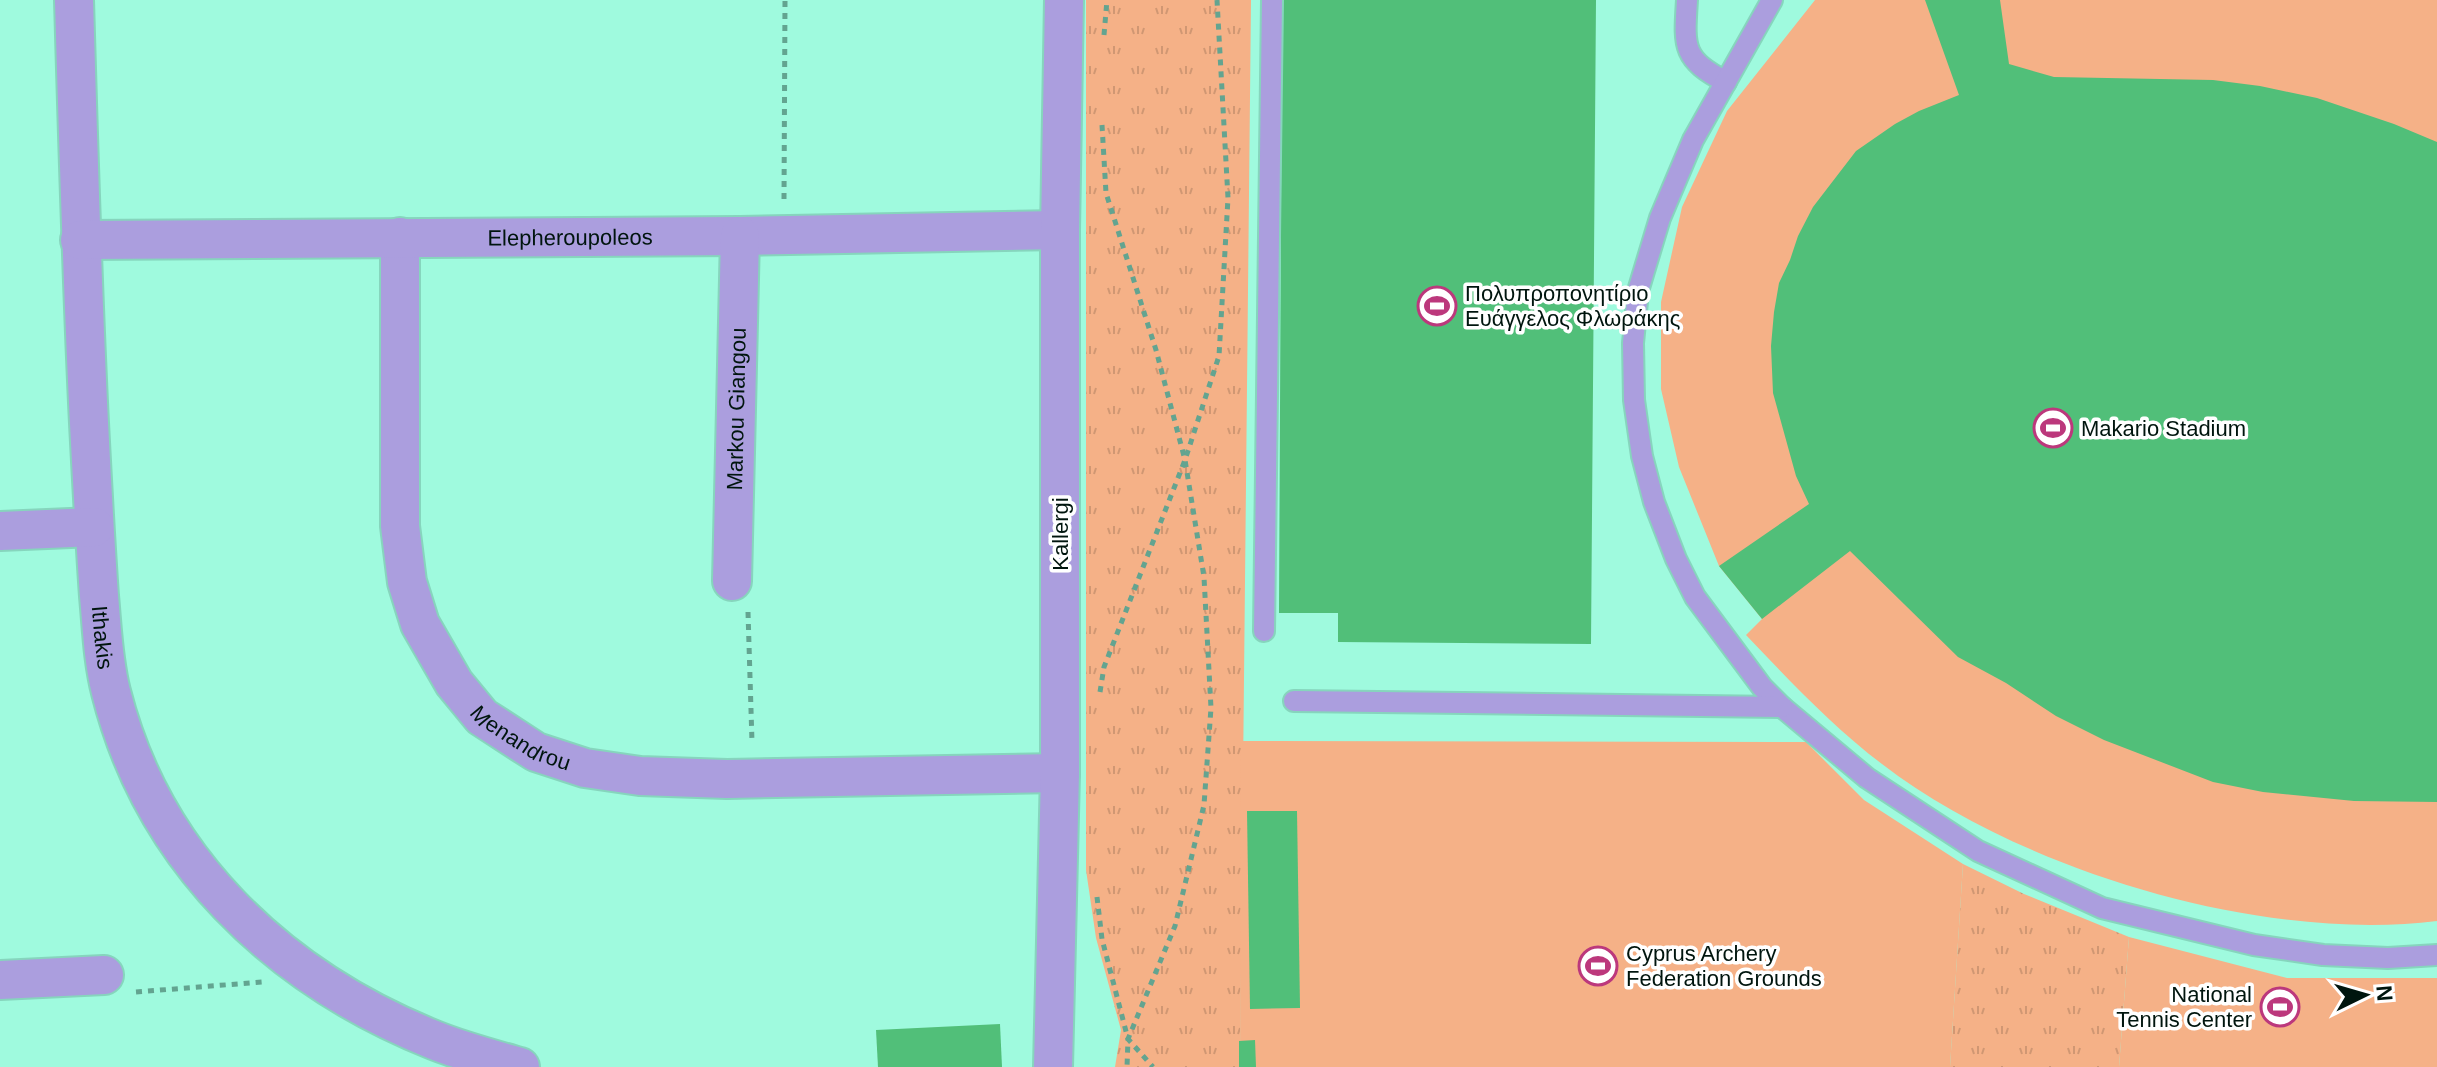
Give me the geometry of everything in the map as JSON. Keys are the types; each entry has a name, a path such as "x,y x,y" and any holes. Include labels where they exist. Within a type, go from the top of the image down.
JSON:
{"street":[{"name":"Ithakis","path":"74,0 80,240 94,527 105,663 121,724 146,787 175,839 224,901 285,956 360,1004 434,1041 520,1067"},
{"name":"Kallergi","path":"1053,1067 1060,773 1060,230 1064,0"},
{"name":"Elepheroupoleos","path":"80,240 740,236 1060,230"},
{"name":"Markou Giangou","path":"732,581 740,236"},
{"name":"Menandrou","path":"400,237 400,526 407,582 420,624 454,683 482,717 536,752 585,768 640,776 753,778 1060,773"},
{"path":"0,531 94,527"},
{"path":"0,980 104,975"}],"lane":[{"path":"1264,631 1272,0"},
{"path":"1687,0 1685,32 1690,53 1697,64 1726,82"},
{"path":"1772,0 1693,140 1660,218 1638,291 1633,343 1634,400 1642,456 1654,502 1682,572 1695,597 1727,643 1782,707 1867,778 1978,851 2102,908 2254,945 2323,955 2388,958 2437,955"},
{"path":"1294,701 1782,707"}],"path":[{"path":"784,235 785,0"},
{"path":"1103,47 1107,0"},
{"path":"1099,698 1104,667 1185,460 1219,356 1228,198 1217,0"},
{"path":"1102,117 1106,193 1156,350 1185,460 1204,577 1211,708 1204,805 1175,926 1128,1039"},
{"path":"732,581 748,602 753,778"},
{"path":"1097,895 1102,939 1128,1039 1127,1067"},
{"path":"104,975 135,992 319,978"},
{"path":"1128,1039 1153,1067"}],"green space":[{"path":"1086,0 1251,0 1240,1067 1115,1067 1121,1030 1096,938 1086,870"},
{"name":"Makario Stadium","path":"1815,0 2437,0 2437,921 2369,925 2296,921 2222,909 2146,891 2073,866 2003,837 1939,802 1882,764 1828,718 1746,635 1762,619 1719,566 1679,467 1661,389 1661,302 1682,207 1727,111"},
{"name":"Cyprus Archery Federation Grounds","path":"1241,741 1806,742 1864,800 1963,864 1950,1067 1240,1067"},
{"path":"1963,864 2024,894 2129,937 2119,1067 1950,1067"},
{"name":"National Tennis Center","path":"2129,937 2287,978 2437,978 2437,1067 2119,1067"}],"building":[{"name":"Πολυπροπονητίριο Ευάγγελος Φλωράκης","path":"1282,0 1596,0 1591,644 1338,642 1338,613 1279,613"},
{"name":"Makario Stadium","path":"1925,0 2000,0 2009,64 2054,77 2213,80 2260,86 2317,98 2437,142 2437,802 2354,801 2263,792 2213,782 2104,740 2056,716 2006,683 1958,657 1850,551 1762,619 1719,566 1809,504 1796,476 1773,393 1771,346 1779,283 1798,236 1813,207 1856,151 1895,124 1959,95"},
{"path":"1247,811 1297,811 1300,1008 1250,1009"},
{"path":"1000,1024 1002,1067 878,1067 876,1030"},
{"path":"1255,1040 1256,1067 1239,1067 1239,1041"}],"place":[{"name":"Πολυπροπονητίριο Ευάγγελος Φλωράκης","path":"1437,306"},
{"name":"Makario Stadium","path":"2053,428"},
{"name":"Cyprus Archery Federation Grounds","path":"1598,966"},
{"name":"National Tennis Center","path":"2280,1007"}]}
